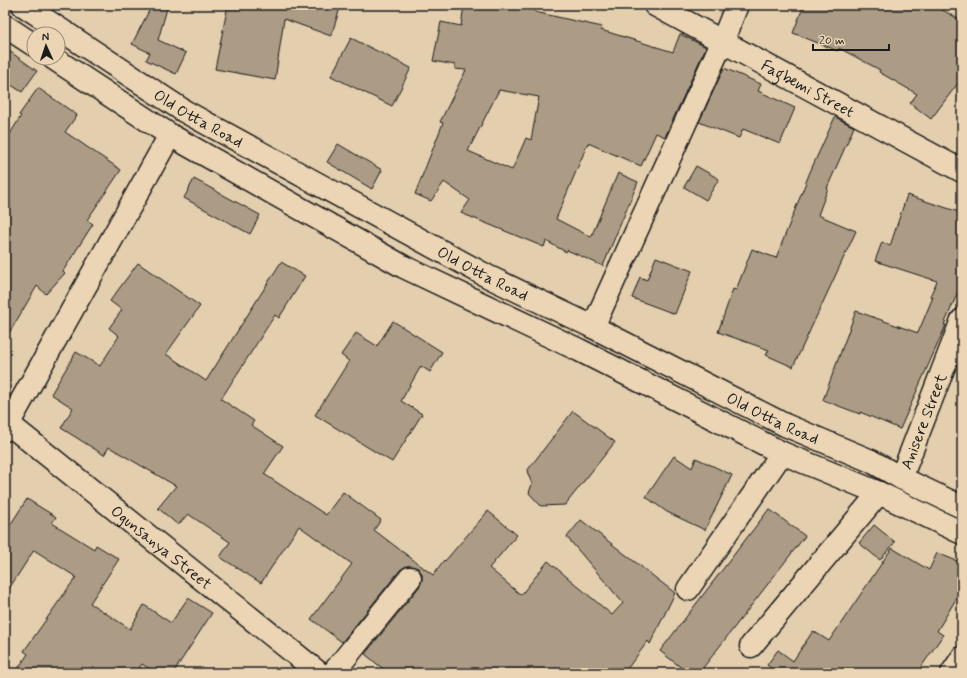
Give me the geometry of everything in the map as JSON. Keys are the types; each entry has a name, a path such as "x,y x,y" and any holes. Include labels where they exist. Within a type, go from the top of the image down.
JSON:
{"street":[{"name":"Old Otta Road","path":"23,5 184,111 488,276 593,327 784,425 871,462 962,507"},
{"name":"Fagbemi Street","path":"655,5 962,171"},
{"path":"593,327 722,42 737,5"},
{"path":"5,26 26,40"},
{"name":"Old Otta Road","path":"65,66 170,135 404,268 579,350 782,453 880,493 962,532"},
{"path":"6,425 170,135"},
{"path":"474,301 488,276"},
{"name":"Anisere Street","path":"901,478 962,320"},
{"name":"Ogunsanya Street","path":"6,425 319,673"},
{"path":"688,589 782,453"},
{"path":"751,646 880,493"},
{"path":"333,673 410,578"},
{"path":"952,673 962,658"}],"building":[{"path":"152,5 168,5 158,40 186,53 176,74 146,60 150,53 132,44"},
{"path":"228,5 341,5 331,36 284,19 275,80 215,69"},
{"path":"464,5 536,5 535,12 602,27 601,30 673,52 680,34 706,47 665,137 656,133 641,166 588,143 556,219 591,237 618,173 638,182 603,266 567,250 566,252 546,241 544,247 461,213 470,200 444,182 431,201 415,194 443,123 440,122 466,70 455,69 455,65 433,61 441,22 461,26","holes":["499,90 539,97 531,140 526,138 512,170 468,151"]},
{"path":"804,5 934,5 962,21 962,78 931,119 910,103 917,94 879,72 880,70 839,48 838,51 793,33"},
{"path":"351,38 411,68 392,106 331,76"},
{"path":"5,48 26,63 26,66 30,66 37,71 22,92 5,81"},
{"path":"724,68 761,84 758,91 795,108 780,144 743,129 739,138 699,122"},
{"path":"38,88 77,115 65,132 121,170 87,220 93,224 63,271 65,273 46,294 37,286 5,340 5,142 21,116 19,115"},
{"path":"835,117 854,127 827,188 818,215 856,231 793,367 766,355 769,350 718,332 733,289 736,290 752,249 776,258 810,172"},
{"path":"338,144 382,170 372,189 327,162"},
{"path":"696,166 719,179 706,200 684,187"},
{"path":"194,179 260,215 250,234 184,198"},
{"path":"907,195 962,213 962,282 944,325 946,325 900,429 860,412 860,414 823,400 856,311 918,333 933,297 930,296 937,281 875,261 882,242 890,246"},
{"path":"656,257 692,271 675,314 632,298 640,277 647,280"},
{"path":"281,262 305,276 279,318 275,315 221,399 254,421 251,425 283,446 264,474 326,515 343,492 381,520 374,530 433,575 444,560 445,561 488,511 517,535 489,568 521,595 548,561 612,615 623,603 567,537 581,520 675,593 650,644 648,641 624,673 388,673 365,654 420,586 422,574 418,568 406,566 400,570 342,642 311,619 352,564 299,526 261,583 220,557 230,542 188,514 178,525 158,508 176,486 109,447 104,455 61,428 73,408 51,394 76,352 100,366 119,336 109,328 122,310 110,301 138,263 200,306 166,354 206,381"},
{"path":"393,321 442,352 430,372 421,366 401,401 422,414 392,462 315,415 349,361 341,355 356,333 377,346"},
{"path":"573,411 615,442 565,505 541,506 529,493 532,484 527,471"},
{"path":"674,456 692,468 696,458 732,475 705,530 667,512 646,497"},
{"path":"27,499 56,517 52,523 94,549 96,545 119,559 90,603 130,629 144,605 171,623 188,598 212,613 173,673 156,673 142,664 136,673 15,673 28,654 24,651 76,577 34,550 5,595 5,533"},
{"path":"769,509 805,536 699,673 688,673 660,651"},
{"path":"874,525 895,542 880,560 859,543"},
{"path":"892,548 929,570 937,553 962,563 962,589 937,631 943,635 917,673 777,673 767,665 778,650 793,661 813,631 829,641"}]}
